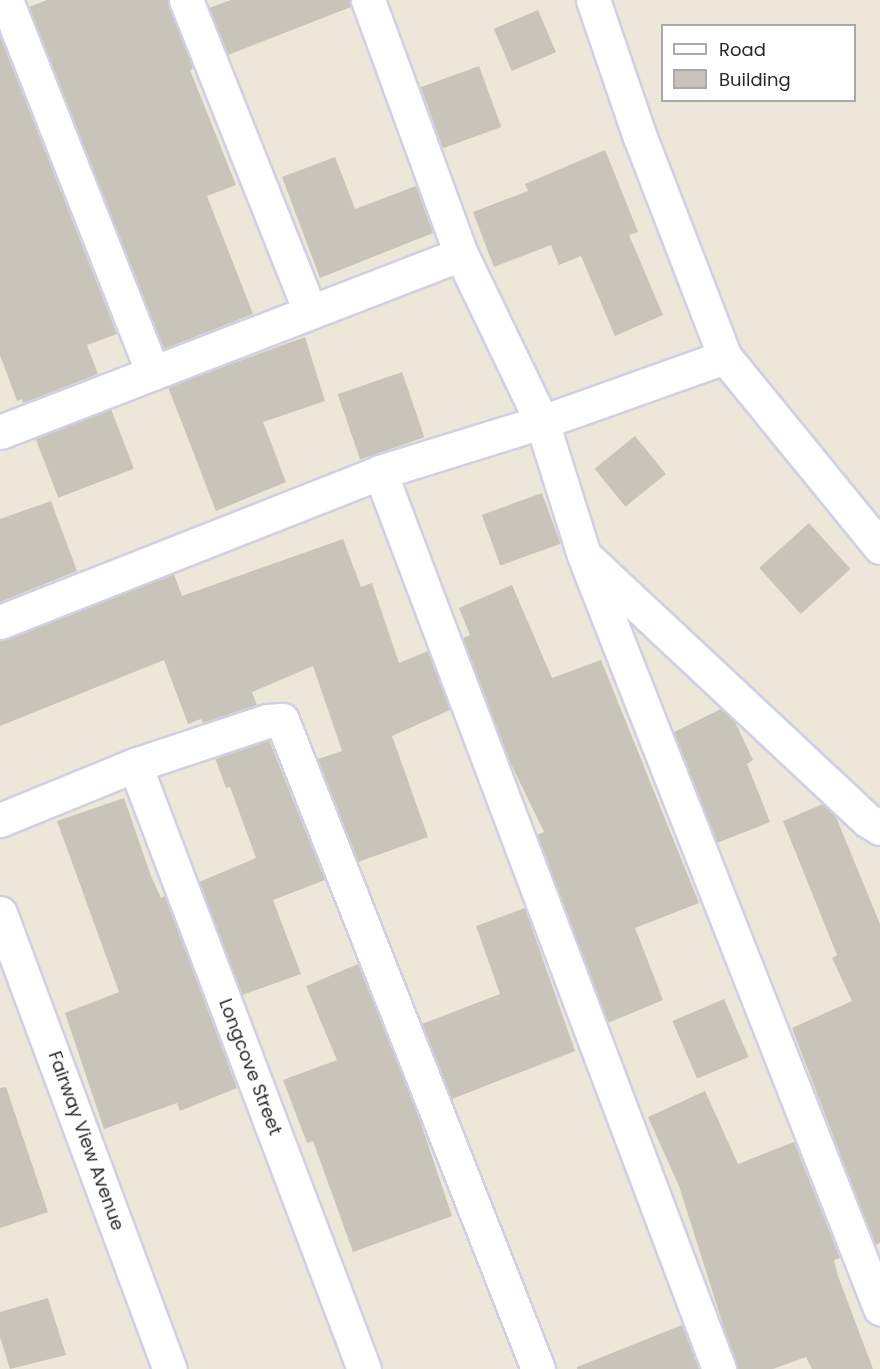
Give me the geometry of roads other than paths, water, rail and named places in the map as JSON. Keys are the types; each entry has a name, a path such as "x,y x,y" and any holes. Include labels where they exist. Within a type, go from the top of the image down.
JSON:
{"street":[{"path":"6,0 153,373"},
{"path":"186,0 310,312"},
{"path":"368,0 461,254 542,422 584,555 880,1308"},
{"path":"593,0 640,136 725,357 880,548"},
{"path":"1,428 153,373 461,254"},
{"path":"0,622 380,471 542,422 725,357"},
{"path":"380,471 719,1369"},
{"path":"584,555 874,824 880,854"},
{"path":"0,820 135,765 267,721 282,720 538,1369"},
{"name":"Longcove Street","path":"135,765 364,1369"},
{"name":"Fairway View Avenue","path":"0,913 170,1369"}]}
